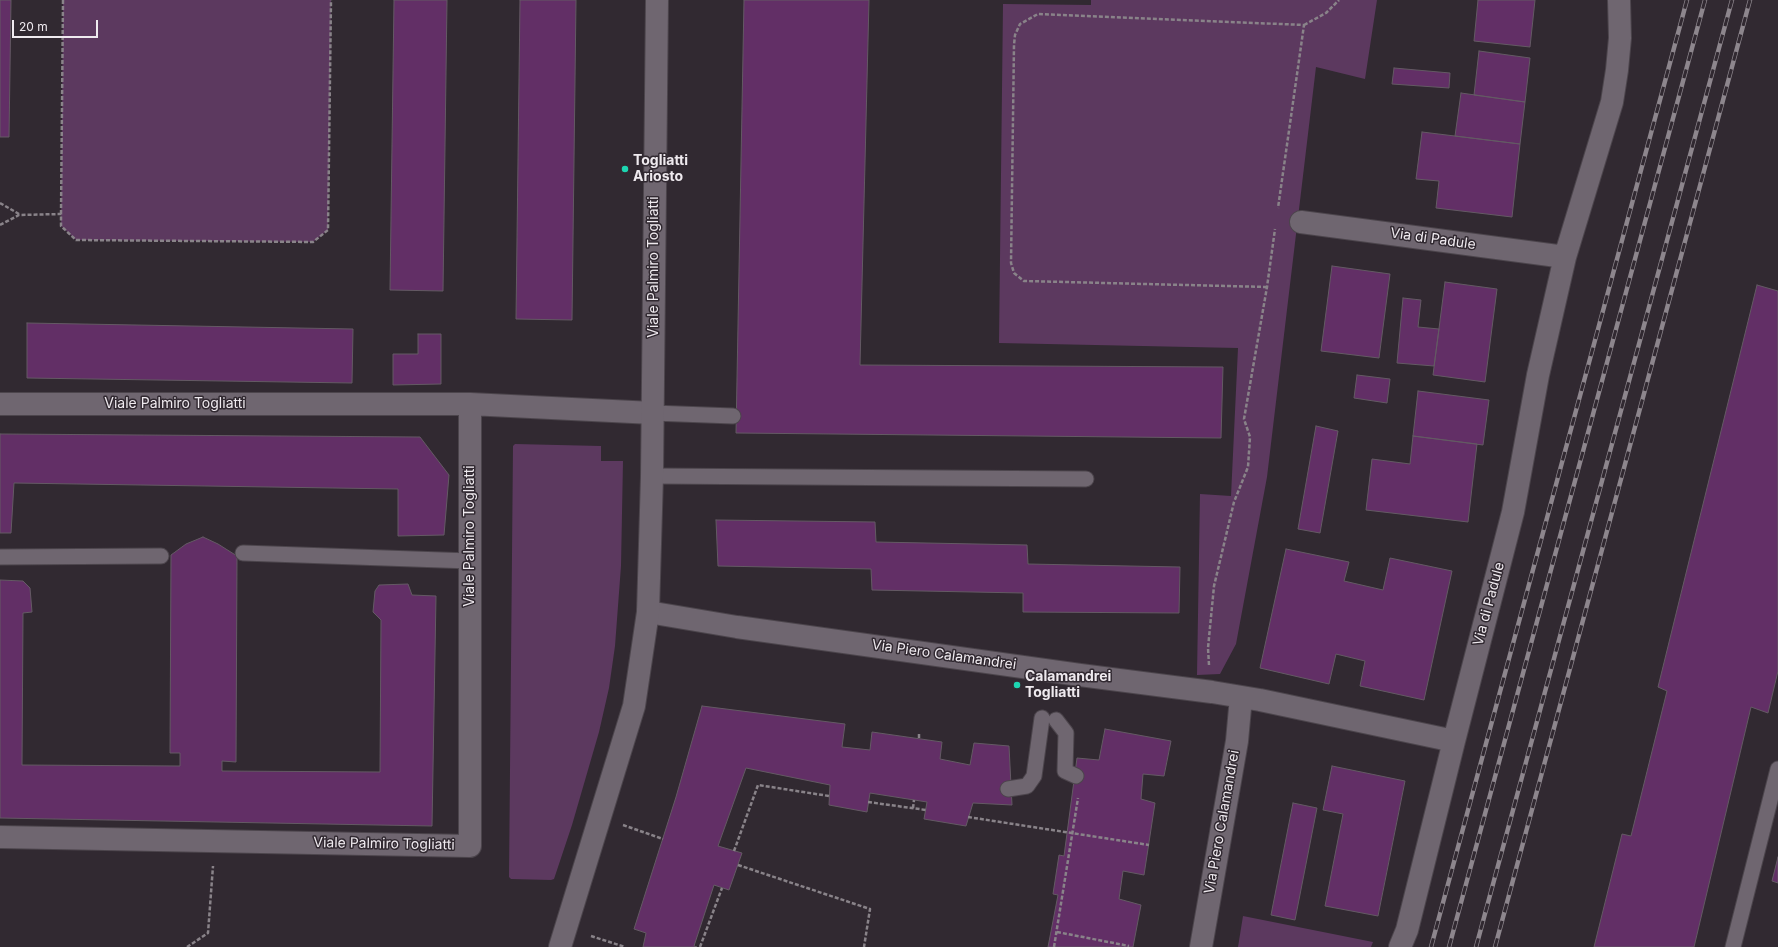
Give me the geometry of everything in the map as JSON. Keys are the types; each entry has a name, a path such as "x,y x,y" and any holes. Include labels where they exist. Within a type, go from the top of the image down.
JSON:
{"street":[{"name":"Viale Palmiro Togliatti","path":"559,944 634,706 648,612 653,413 657,0"},
{"name":"Via di Padule","path":"1400,947 1407,930 1513,512 1538,375 1565,257 1612,102 1620,38 1619,0"},
{"name":"Via di Padule","path":"1301,222 1565,257"},
{"name":"Viale Palmiro Togliatti","path":"0,404 470,404 653,413"},
{"name":"Viale Palmiro Togliatti","path":"0,837 470,846 470,404"},
{"name":"Via Piero Calamandrei","path":"648,612 729,626 1241,696 1454,741"},
{"name":"Via Piero Calamandrei","path":"1201,947 1236,741 1241,696"}],"lane":[{"path":"653,413 733,416"},
{"path":"652,476 1086,479"},
{"path":"243,552 470,561"},
{"path":"0,557 161,556"},
{"path":"1008,789 1027,786 1034,776 1049,719 1066,733 1065,771 1076,776"},
{"path":"1733,947 1778,769"}],"path":[{"path":"64,0 61,226 76,240 313,242 328,230 331,0"},
{"path":"1267,287 1024,281 1018,277 1014,273 1011,263 1014,35 1020,24 1038,14 1304,25 1326,13 1339,0"},
{"path":"1278,210 1304,25"},
{"path":"0,203 19,215"},
{"path":"0,225 19,215 61,214"},
{"path":"1212,692 1208,648 1214,586 1234,502 1248,467 1250,437 1244,419 1276,226"},
{"path":"919,738 920,734"},
{"path":"734,851 758,785 830,796"},
{"path":"1054,947 1079,795"},
{"path":"913,808 914,800"},
{"path":"868,802 926,810"},
{"path":"968,817 1149,845"},
{"path":"620,824 663,838"},
{"path":"187,947 208,932 213,887 214,842"},
{"path":"738,864 870,909 864,947"},
{"path":"700,947 722,888"},
{"path":"1057,932 1129,946"},
{"path":"590,935 625,947"}],"shaded area":[{"path":"63,0 331,0 328,230 313,242 76,240 61,226"},
{"path":"1091,0 1377,0 1365,79 1316,67 1267,477 1236,644 1220,674 1197,675 1200,494 1231,496 1238,348 999,343 1003,4 1091,5"},
{"path":"515,444 601,446 601,461 623,461 621,566 615,646 609,688 599,732 572,825 554,879 551,880 511,879 509,877 513,446"},
{"path":"1243,916 1373,942 1371,947 1238,947"}],"building":[{"path":"0,0 11,0 9,137 0,137"},
{"path":"394,0 447,0 443,291 390,290"},
{"path":"520,0 576,0 572,320 516,319"},
{"path":"744,0 869,0 860,365 1223,367 1221,438 736,433"},
{"path":"1478,0 1535,0 1530,47 1474,41"},
{"path":"1479,51 1530,58 1525,102 1474,95"},
{"path":"1394,68 1450,73 1449,88 1392,84"},
{"path":"1461,93 1525,102 1520,144 1455,136"},
{"path":"1422,132 1520,144 1512,217 1436,208 1439,181 1416,179"},
{"path":"1332,266 1390,274 1379,358 1321,351"},
{"path":"1445,282 1497,289 1485,382 1433,375"},
{"path":"1757,285 1778,291 1778,671 1768,713 1751,707 1694,947 1594,947 1622,834 1631,836 1667,691 1658,687"},
{"path":"1403,298 1421,300 1418,327 1439,329 1434,366 1397,363"},
{"path":"27,323 353,329 352,383 27,378"},
{"path":"418,334 441,334 441,384 393,385 393,354 418,354"},
{"path":"1357,375 1390,379 1387,403 1354,398"},
{"path":"1418,391 1489,400 1483,445 1413,436"},
{"path":"1316,426 1338,431 1320,533 1298,529"},
{"path":"0,434 420,437 449,475 444,535 398,536 398,489 14,483 11,533 0,533"},
{"path":"1413,436 1477,444 1468,522 1366,510 1372,459 1410,464"},
{"path":"716,520 875,522 876,542 1027,545 1028,564 1180,567 1179,613 1023,612 1023,593 872,590 871,569 718,566"},
{"path":"203,537 218,544 237,556 236,762 222,761 222,771 380,772 381,620 373,612 375,591 379,585 408,584 412,595 436,596 432,826 0,818 0,580 23,581 30,588 32,612 23,613 22,765 180,766 180,753 170,753 171,555 186,544"},
{"path":"1286,549 1349,562 1344,581 1383,590 1390,558 1452,571 1424,700 1360,686 1365,661 1336,654 1329,684 1260,668"},
{"path":"702,706 845,724 842,747 870,750 872,732 942,742 940,759 970,765 974,743 1009,746 1012,805 973,803 966,826 924,819 927,802 870,793 867,812 829,805 830,785 746,768 718,846 742,853 729,890 714,885 694,946 697,947 643,947 646,933 634,929 676,797"},
{"path":"1105,729 1171,741 1164,776 1143,774 1141,799 1155,803 1144,875 1123,871 1119,899 1141,905 1133,947 1048,947 1058,895 1053,894 1059,855 1064,856 1077,758 1099,760"},
{"path":"1332,766 1405,781 1378,916 1325,906 1343,814 1323,810"},
{"path":"1293,803 1317,808 1295,920 1271,915"},
{"path":"1778,857 1778,883 1772,881"}],"railway":[{"path":"1431,947 1687,0"},
{"path":"1449,947 1705,0"},
{"path":"1476,947 1732,0"},
{"path":"1495,947 1750,0"}],"place":[{"name":"Togliatti Ariosto","path":"625,169"},
{"name":"Calamandrei Togliatti","path":"1017,685"}]}
